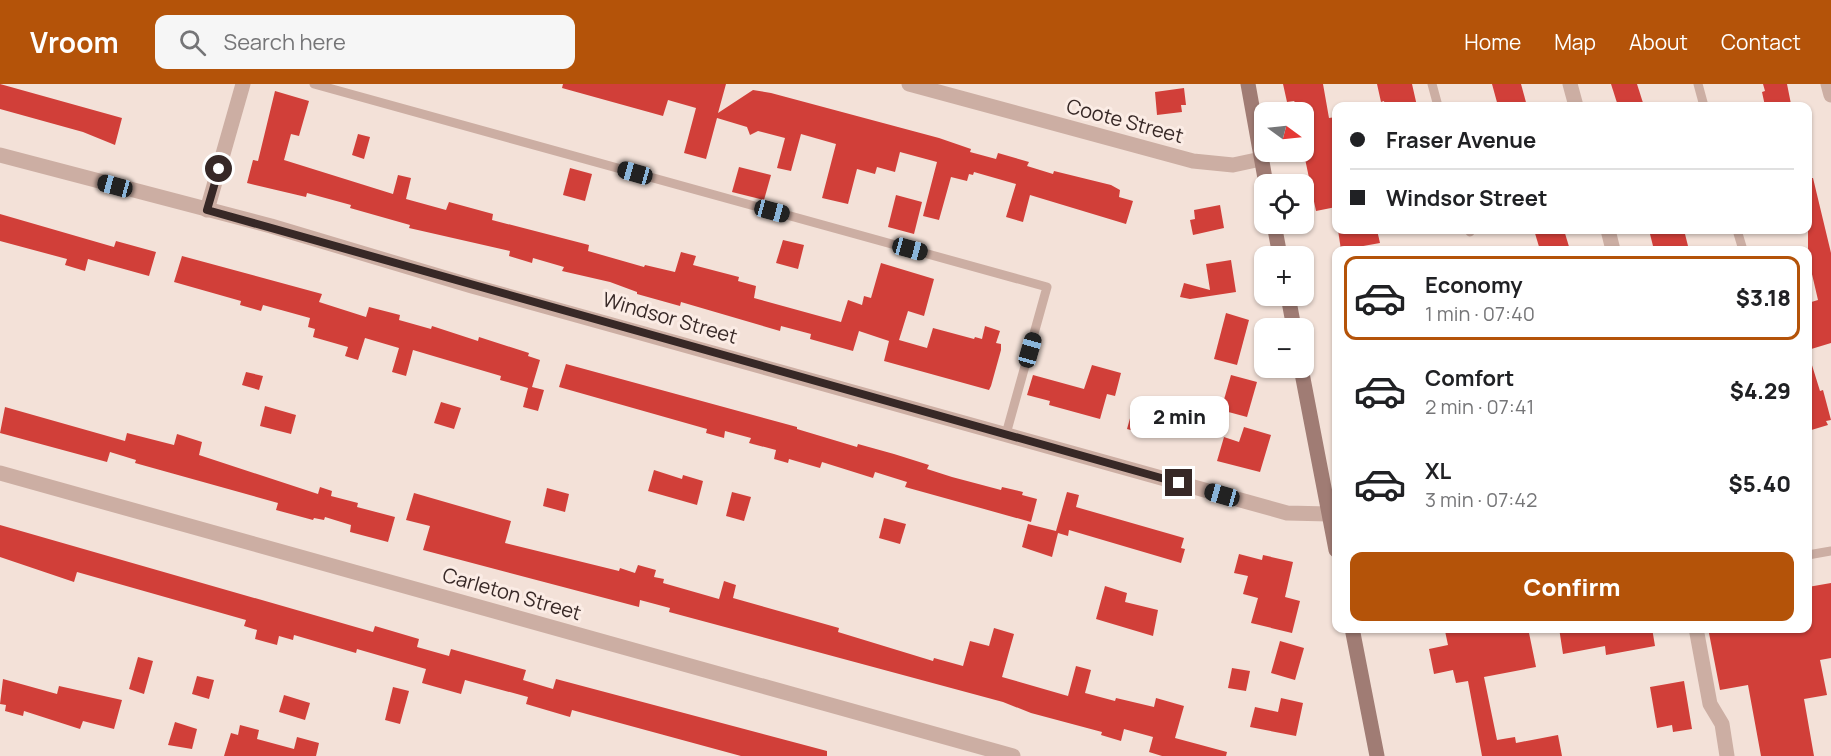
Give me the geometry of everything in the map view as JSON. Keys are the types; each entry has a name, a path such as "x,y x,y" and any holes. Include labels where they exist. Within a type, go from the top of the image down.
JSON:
{"main road":[{"path":"1248,84 1254,116"},
{"path":"1303,378 1332,529"},
{"path":"1353,633 1377,756"}],"street":[{"path":"207,210 243,84"},
{"name":"Coote Street","path":"909,84 1193,161 1233,165 1254,161"},
{"path":"1570,84 1575,102"},
{"path":"1828,84 1831,95"},
{"name":"Windsor Street","path":"0,155 207,210 1287,513 1329,514"},
{"name":"Carleton Street","path":"0,473 1013,756"},
{"path":"1697,633 1710,704 1722,724 1727,756"}],"lane":[{"path":"314,84 1047,287 1006,434"},
{"path":"1432,84 1437,102"},
{"path":"1698,84 1703,102"},
{"path":"1812,554 1831,551"}],"building":[{"path":"0,84 122,118 115,145 83,132 0,109"},
{"path":"563,84 726,84 718,113 753,90 771,93 939,138 971,149 970,152 996,159 998,153 1029,162 1027,166 1053,174 1054,171 1111,185 1120,190 1119,197 1133,201 1126,224 1030,195 1023,222 1006,217 1016,184 974,172 973,175 969,174 967,181 951,177 939,220 923,216 937,162 900,152 895,172 877,167 875,174 857,169 848,204 822,198 836,144 801,134 791,171 777,168 785,138 758,131 750,135 747,127 717,118 706,159 684,153 696,108 668,100 663,116 562,88"},
{"path":"1283,84 1323,84 1329,118 1332,118 1332,208 1316,211 1314,174 1308,174 1306,162 1314,162 1314,102 1287,102"},
{"path":"1377,84 1412,84 1416,102 1381,102"},
{"path":"1492,84 1521,84 1526,102 1497,102"},
{"path":"1611,84 1637,84 1643,102 1617,102"},
{"path":"1763,84 1787,84 1791,102 1764,102 1762,92 1765,91"},
{"path":"1184,88 1186,105 1181,105 1182,112 1157,115 1155,92"},
{"path":"275,91 309,101 299,136 291,134 284,160 393,194 398,175 411,178 406,199 446,210 449,202 493,214 492,220 589,245 588,251 644,267 645,265 675,272 681,252 696,256 693,265 739,277 738,281 756,286 754,298 841,322 848,300 862,305 864,296 871,298 881,263 934,279 924,316 908,311 899,340 927,348 933,328 974,339 975,337 982,339 985,326 1000,331 996,343 1001,344 1001,350 991,386 989,390 884,361 889,341 859,331 853,351 810,339 811,334 781,326 780,331 681,302 680,306 637,294 637,292 610,282 562,271 564,267 533,258 532,263 509,256 510,251 409,228 410,225 350,208 351,205 307,193 306,197 247,183 253,160 258,161"},
{"path":"358,134 370,137 364,159 352,155"},
{"path":"739,167 771,175 764,200 732,192"},
{"path":"570,168 592,174 585,201 563,195"},
{"path":"1813,178 1831,253 1831,343 1812,349 1812,302 1818,300 1812,274 1812,246 1808,246 1808,234 1812,234"},
{"path":"896,195 922,202 914,234 888,227"},
{"path":"1220,205 1224,228 1193,235 1190,220 1195,219 1194,210"},
{"path":"0,214 114,247 116,241 156,252 149,276 88,259 85,271 65,265 67,259 0,241"},
{"path":"1339,234 1378,234 1380,243 1363,246 1340,246"},
{"path":"1535,234 1565,234 1569,246 1539,246"},
{"path":"1650,234 1685,234 1688,246 1653,246"},
{"path":"783,240 804,245 798,269 776,263"},
{"path":"182,256 322,294 319,302 366,317 369,307 400,315 399,320 431,329 432,326 478,341 479,337 529,353 528,356 540,360 532,387 544,390 538,411 523,407 528,388 500,380 501,376 413,350 406,376 392,372 399,348 365,338 358,360 345,356 348,347 313,337 315,329 308,327 310,318 263,305 261,311 240,305 241,301 174,282"},
{"path":"1231,260 1236,292 1190,299 1180,297 1184,283 1210,290 1206,264"},
{"path":"1226,313 1249,320 1237,365 1214,359"},
{"path":"566,364 797,427 797,429 857,447 858,444 894,454 929,465 927,469 952,477 1001,490 1002,487 1023,492 1022,495 1037,499 1031,522 905,487 907,482 875,472 873,478 822,462 820,468 789,459 788,463 774,459 776,450 749,443 751,438 725,431 724,438 706,433 707,429 559,387"},
{"path":"1092,365 1121,373 1115,396 1107,394 1100,419 1049,405 1050,401 1027,395 1033,375 1084,389"},
{"path":"1812,365 1820,391 1823,390 1831,420 1826,421 1828,425 1812,430"},
{"path":"246,372 263,376 259,390 242,385"},
{"path":"1231,375 1257,382 1247,417 1221,410"},
{"path":"441,402 461,408 454,429 434,423"},
{"path":"1134,404 1174,415 1169,434 1162,432 1160,438 1127,429"},
{"path":"265,406 296,415 291,434 260,426"},
{"path":"5,407 125,441 127,433 174,445 177,434 202,442 199,455 318,494 320,487 332,491 331,496 358,503 357,507 395,517 388,542 350,532 351,525 325,517 324,520 314,518 313,520 276,510 278,503 135,463 136,460 110,452 107,462 0,433"},
{"path":"1244,427 1271,435 1260,472 1217,461 1224,437 1239,442"},
{"path":"654,470 682,479 683,475 703,481 697,505 648,491"},
{"path":"547,488 569,494 565,512 543,506"},
{"path":"732,492 751,497 744,521 726,516"},
{"path":"1067,492 1079,495 1076,507 1184,538 1181,548 1185,549 1181,563 1069,530 1068,536 1058,533 1052,557 1022,547 1028,524 1056,531"},
{"path":"414,493 511,521 505,543 619,571 620,568 635,573 638,565 656,570 654,577 664,579 663,583 719,599 724,581 736,585 733,598 839,628 838,632 933,661 934,658 963,666 970,641 989,646 994,628 1014,634 1002,677 1068,696 1076,666 1091,670 1085,693 1115,701 1116,698 1154,707 1156,698 1184,706 1175,738 1227,752 1226,756 1162,756 1149,752 1153,737 1124,729 1121,741 1101,735 1102,732 1031,713 1003,702 669,612 670,608 640,600 639,607 423,550 430,526 406,520"},
{"path":"884,518 906,524 900,544 879,538"},
{"path":"0,525 373,632 375,626 419,639 417,647 449,656 451,649 526,670 523,680 553,689 556,679 827,751 827,756 741,756 572,710 570,717 526,704 528,697 465,680 461,694 422,683 426,669 357,649 356,653 294,635 293,640 279,636 277,645 255,639 257,630 244,626 246,620 77,572 74,582 0,557"},
{"path":"1239,554 1262,560 1263,555 1293,562 1285,597 1300,601 1292,633 1251,623 1258,598 1243,594 1248,576 1234,573"},
{"path":"1831,583 1831,658 1820,660 1827,695 1804,699 1814,756 1761,756 1748,685 1720,690 1709,633 1812,633 1812,586"},
{"path":"1105,586 1127,593 1125,602 1158,610 1153,636 1096,619"},
{"path":"1445,633 1529,633 1536,667 1484,677 1497,740 1515,737 1516,743 1558,735 1562,756 1482,756 1468,681 1456,683 1453,670 1434,674 1429,649 1448,645"},
{"path":"1560,633 1653,633 1655,646 1606,655 1605,646 1563,654"},
{"path":"1280,641 1304,648 1295,680 1271,673"},
{"path":"138,657 153,661 144,694 129,689"},
{"path":"1232,668 1250,671 1246,691 1228,688"},
{"path":"197,676 214,680 209,699 192,694"},
{"path":"3,679 57,694 59,686 122,700 114,729 83,721 80,729 24,711 23,716 5,711 6,705 0,704"},
{"path":"1684,681 1692,729 1673,732 1672,725 1657,728 1650,687"},
{"path":"393,687 409,691 400,724 385,720"},
{"path":"284,695 310,703 305,720 279,712"},
{"path":"1281,698 1303,703 1296,736 1250,727 1255,707 1278,712"},
{"path":"175,722 197,729 192,749 168,745"},
{"path":"240,725 259,730 257,739 294,749 297,737 319,743 316,756 224,756 231,733 238,735"}],"route":[{"path":"219,169 207,210 271,226 472,286 1179,483"}]}
